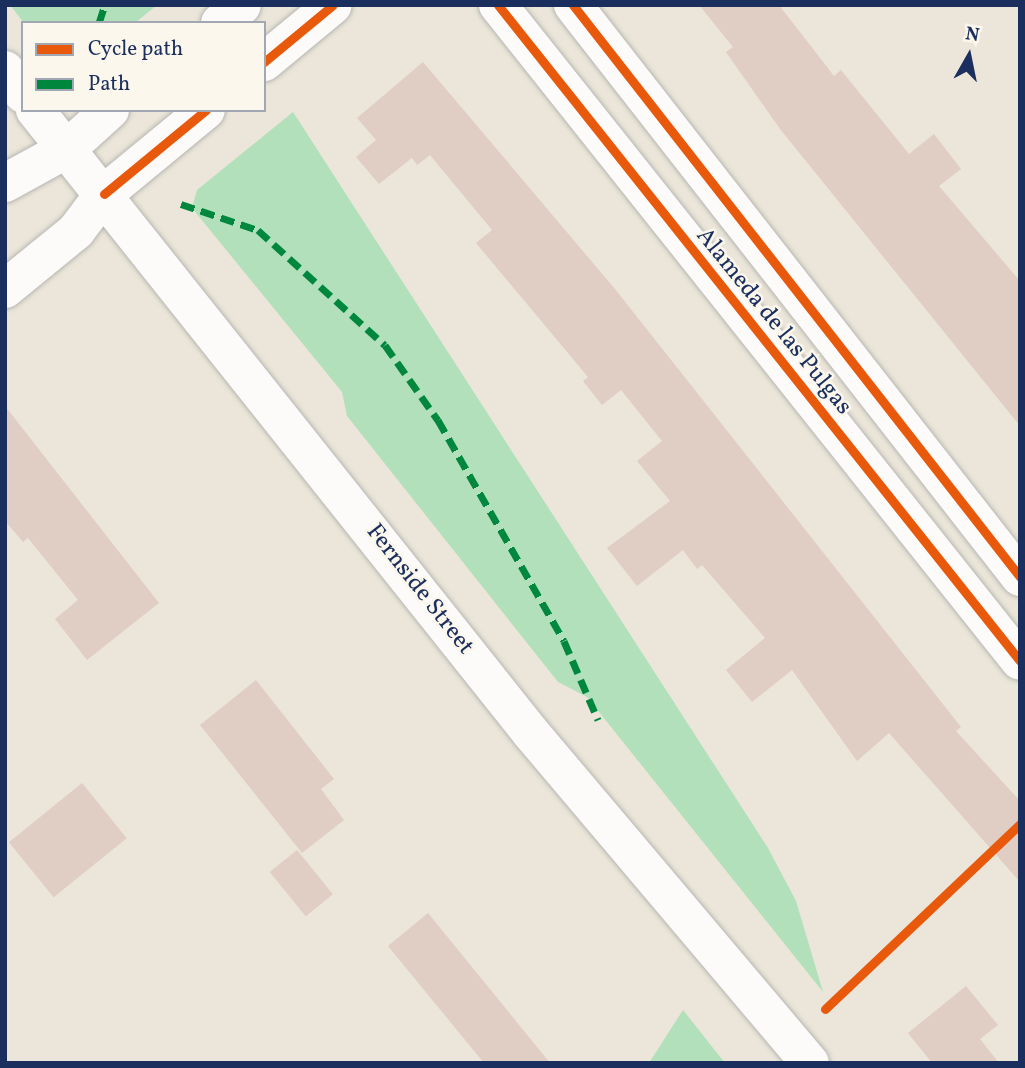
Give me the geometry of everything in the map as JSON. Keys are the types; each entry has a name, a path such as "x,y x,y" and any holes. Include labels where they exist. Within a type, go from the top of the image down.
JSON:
{"street":[{"path":"222,21 242,5"},
{"path":"266,60 334,5"},
{"name":"Alameda de las Pulgas","path":"498,5 1020,661"},
{"name":"Alameda de las Pulgas","path":"573,5 1020,577"},
{"path":"5,70 21,91"},
{"name":"Fernside Street","path":"37,112 531,733 810,1063"},
{"path":"5,183 67,149 108,112"},
{"path":"5,289 76,231 104,194 204,112"}],"green space":[{"path":"10,5 157,5 137,21 22,21"},
{"path":"293,112 768,848 796,901 823,992 587,697 558,682 347,416 342,392 192,208 197,190"},
{"path":"683,1010 725,1063 649,1063"}],"building":[{"path":"699,5 779,5 834,76 841,70 909,154 934,134 961,169 939,186 1020,281 1020,426 780,129 726,52 733,47"},
{"path":"423,62 615,289 961,727 956,731 1020,801 1020,882 889,733 857,761 792,670 752,702 726,670 765,638 702,565 697,569 683,550 637,586 607,548 670,501 637,461 662,441 621,390 602,405 583,381 588,377 476,243 492,230 430,155 417,165 412,158 379,184 356,157 376,140 357,118"},
{"path":"5,406 159,603 87,660 55,619 78,600 28,538 23,542 5,521"},
{"path":"256,680 334,779 321,789 344,820 302,853 200,725"},
{"path":"82,783 127,838 54,897 9,842"},
{"path":"297,850 333,894 306,916 270,872"},
{"path":"428,913 550,1063 484,1063 388,946"},
{"path":"966,986 998,1025 980,1039 999,1063 932,1063 908,1033"}],"marked path":[{"path":"100,21 105,5"},
{"path":"181,204 258,230 385,345 438,420 564,641 598,720"}],"cycle path":[{"path":"266,60 333,5"},
{"path":"498,5 1020,661"},
{"path":"573,5 1020,577"},
{"path":"104,194 204,112"},
{"path":"825,1009 1020,824"}]}
